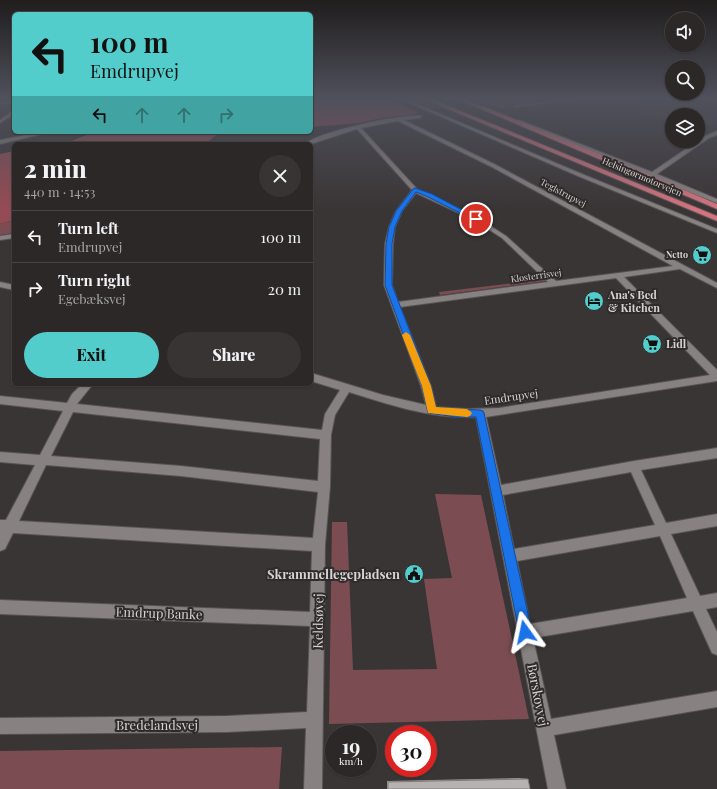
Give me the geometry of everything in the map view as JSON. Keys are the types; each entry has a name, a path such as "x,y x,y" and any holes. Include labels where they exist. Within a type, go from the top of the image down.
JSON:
{"highway":[{"path":"499,136 606,178 669,199"},
{"name":"Helsingørmotorvejen","path":"516,136 717,219"},
{"name":"Helsingørmotorvejen","path":"532,136 717,211"},
{"path":"550,136 717,207"}],"street":[{"path":"0,142 30,136"},
{"path":"312,142 327,136"},
{"path":"366,136 415,190 476,219 504,238 555,284"},
{"name":"Teglstrupvej","path":"432,136 494,166 717,286"},
{"path":"488,136 717,231"},
{"path":"496,136 717,231"},
{"path":"554,136 717,201"},
{"path":"652,174 710,136"},
{"path":"415,190 399,211 392,227 389,244 388,285 426,386 432,410"},
{"path":"0,238 12,236"},
{"name":"Klosterrisvej","path":"395,305 680,267"},
{"path":"618,275 717,376"},
{"path":"0,284 12,287"},
{"name":"Emdrupvej","path":"313,378 432,410 456,413 480,413 499,412 717,376"},
{"path":"0,545 4,526 42,460 68,409 86,386"},
{"name":"Keldsøvej","path":"313,789 319,545 324,487 326,435 330,414 347,387"},
{"path":"0,400 68,409 326,435"},
{"name":"Børskovvej","path":"480,413 557,789"},
{"path":"496,492 634,466 717,453"},
{"path":"0,457 181,472 324,487"},
{"path":"634,466 717,648"},
{"path":"509,556 717,520"},
{"path":"4,526 319,545"},
{"path":"525,632 717,600"},
{"name":"Emdrup Banke","path":"0,607 318,619"},
{"path":"545,728 717,699"},
{"name":"Bredelandsvej","path":"0,726 227,724 315,720"}],"shaded area":[{"path":"84,136 216,136 208,142 69,142"},
{"path":"12,151 12,221 0,224 0,154"},
{"path":"12,221 12,233 0,235 0,224"},
{"path":"547,279 546,281 440,295 439,292"},
{"path":"435,494 481,495 529,719 329,724 332,522 347,522 353,670 437,669 424,579 452,578"},
{"path":"282,747 279,789 0,789 0,751"}],"building":[{"path":"528,779 530,789 388,789 388,782"}],"slow traffic":[{"path":"406,335 426,386 432,410 467,413"}],"place":[{"name":"Netto","path":"702,255"},
{"name":"Ana's Bed & Kitchen","path":"594,301"},
{"name":"Lidl","path":"652,344"},
{"name":"Skrammellegepladsen","path":"414,574"}],"route":[{"path":"476,219 457,208 415,190 408,197 399,211 392,227 389,244 388,285 426,386 432,410 456,413 480,413 525,632"}]}
